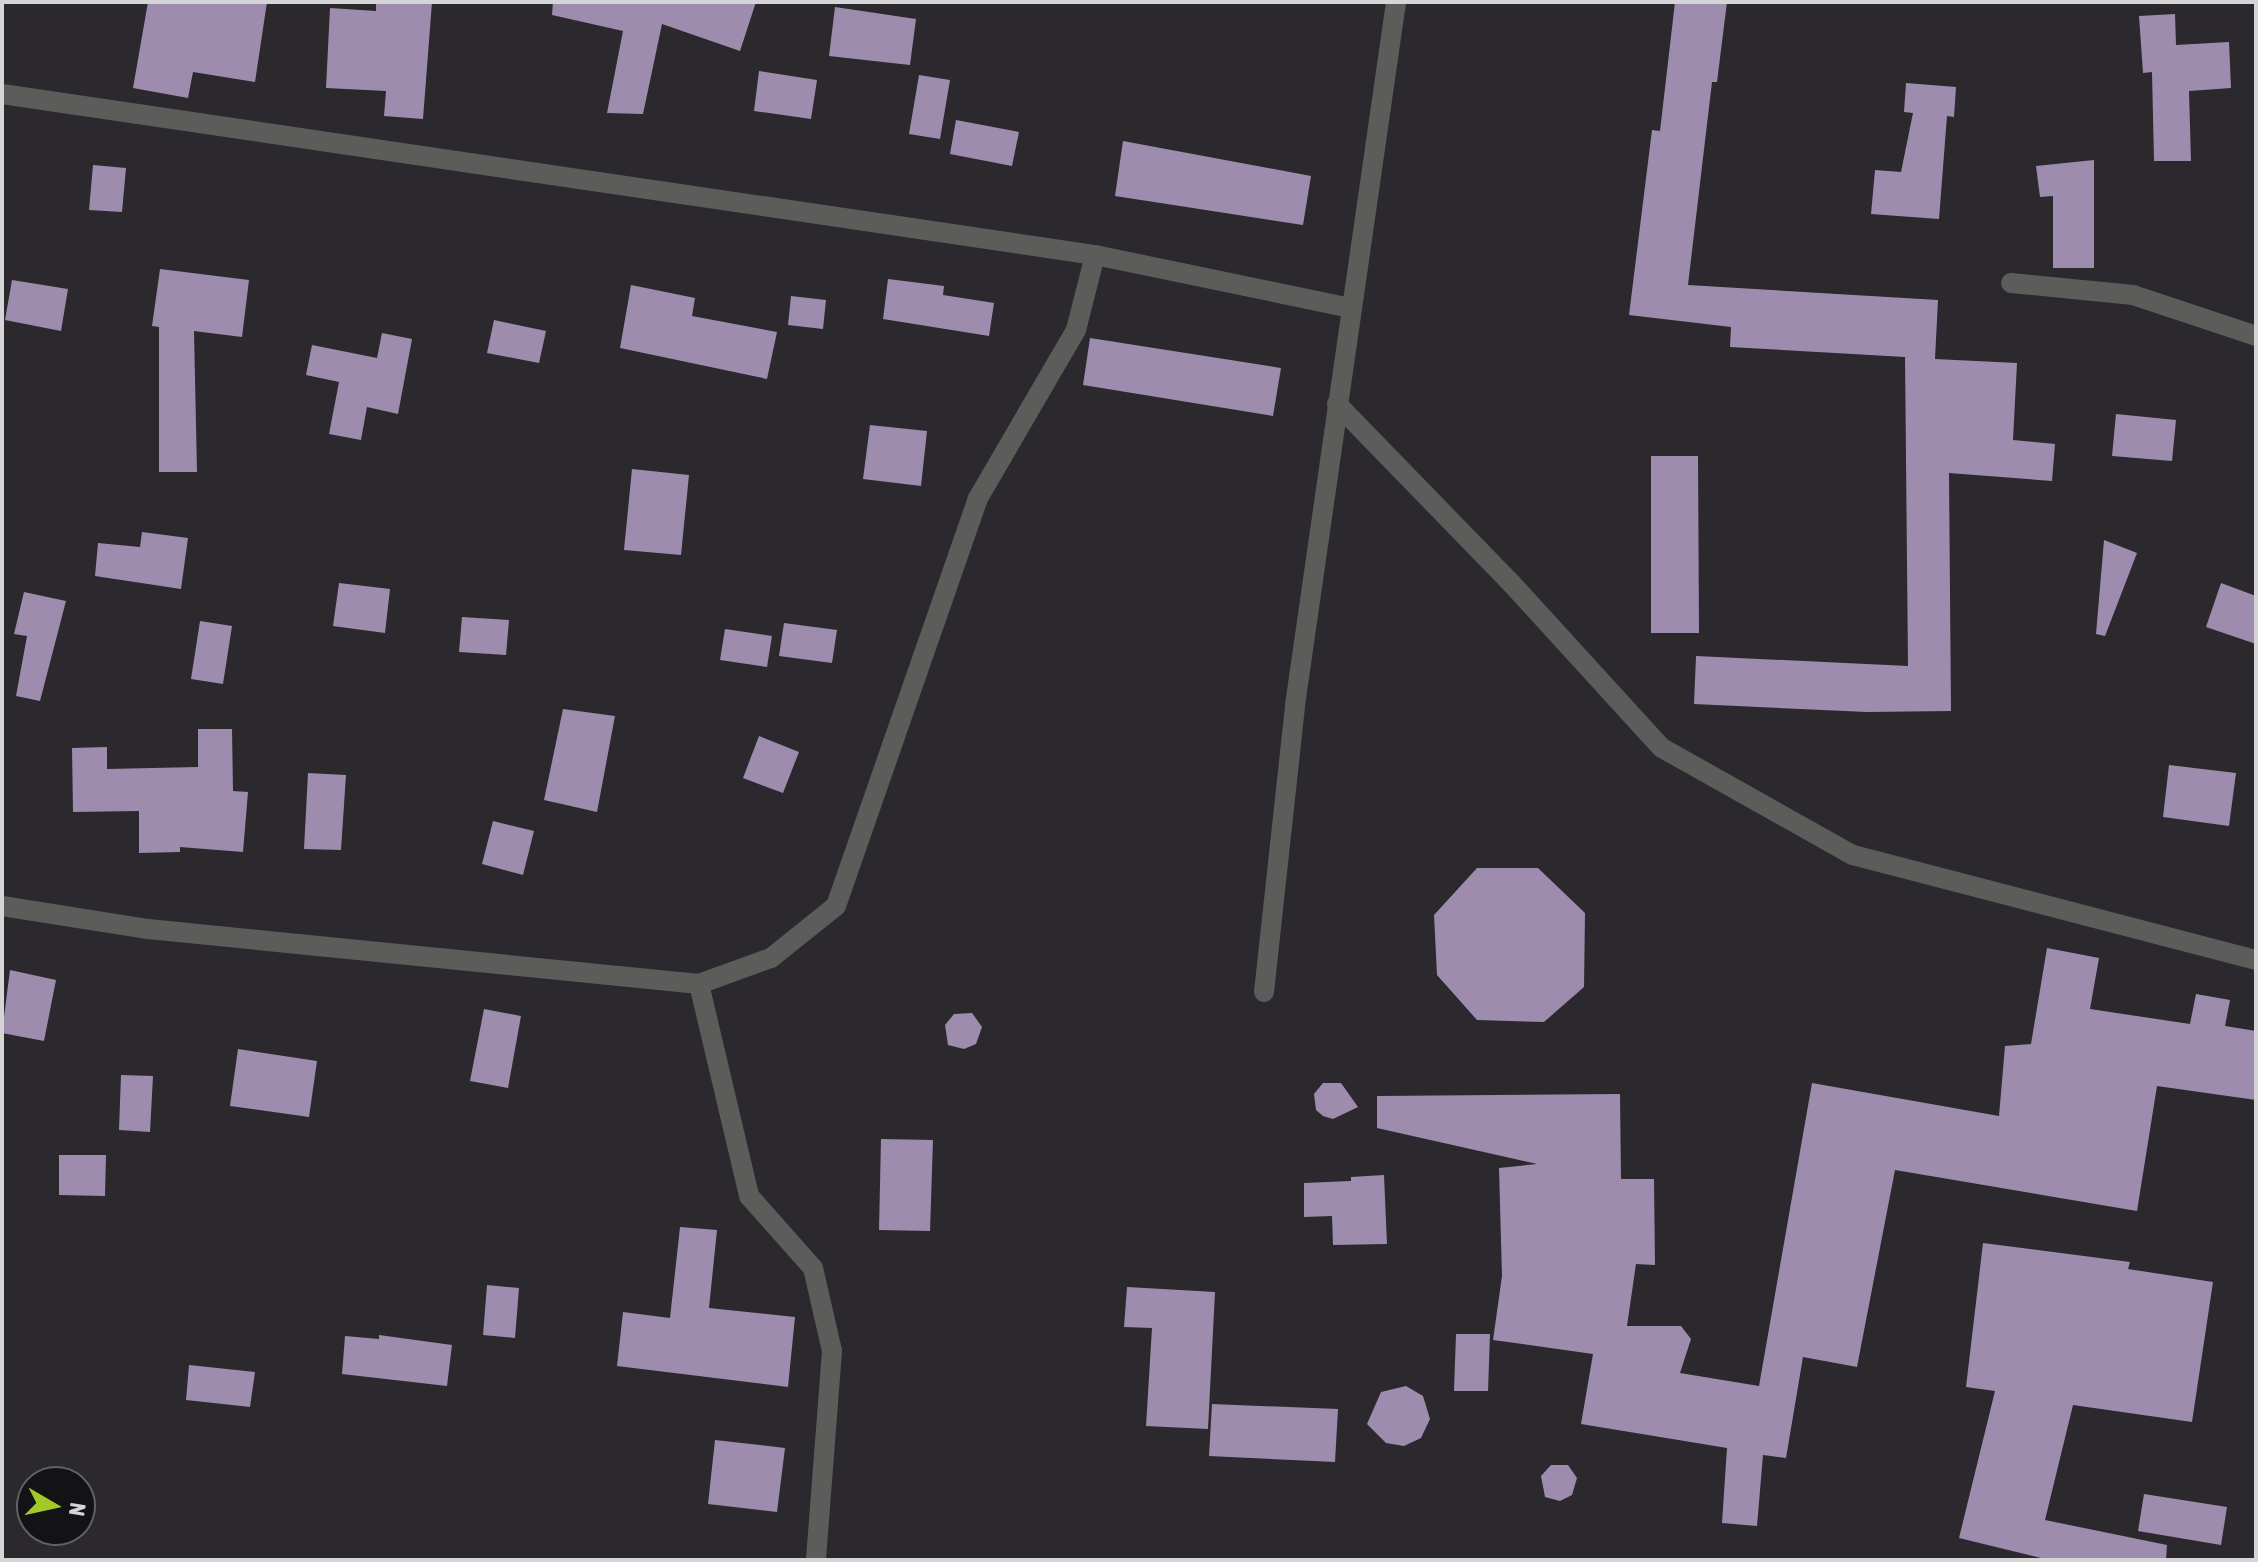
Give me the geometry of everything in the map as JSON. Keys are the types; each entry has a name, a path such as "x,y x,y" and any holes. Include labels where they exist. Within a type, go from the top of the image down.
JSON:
{"street":[{"path":"1264,992 1295,705 1396,2"},
{"path":"2,94 1095,255 1351,308"},
{"path":"2,906 148,929 699,984 771,958 836,906 977,500 1076,330 1095,255"},
{"path":"2011,283 2133,295 2256,336"},
{"path":"1337,404 1512,584 1662,748 1853,855 2256,960"},
{"path":"699,984 749,1196 813,1268 832,1351 816,1560"}],"building":[{"path":"148,2 267,2 255,82 193,72 188,98 133,88"},
{"path":"376,2 432,2 423,119 384,116 386,91 326,88 330,8 376,11"},
{"path":"553,2 756,2 740,51 662,24 643,114 607,113 623,31 552,15"},
{"path":"1675,2 1727,2 1717,82 1712,82 1688,285 1938,300 1935,359 2017,363 2013,440 2055,444 2052,481 1949,473 1951,711 1867,712 1694,704 1696,656 1908,666 1905,357 1730,347 1731,327 1629,315 1652,130 1660,131"},
{"path":"835,7 916,19 910,65 829,56"},
{"path":"2175,14 2176,45 2229,42 2231,88 2189,91 2191,161 2154,161 2152,72 2143,73 2139,16"},
{"path":"759,71 817,80 811,119 754,111"},
{"path":"919,75 950,80 940,139 909,134"},
{"path":"1906,83 1956,87 1954,117 1947,116 1939,219 1871,214 1875,170 1901,172 1913,113 1904,112"},
{"path":"956,120 1019,132 1012,166 950,154"},
{"path":"1123,141 1311,176 1303,225 1115,196"},
{"path":"2094,160 2094,268 2053,268 2053,196 2040,197 2036,166"},
{"path":"93,165 126,168 122,212 89,210"},
{"path":"160,269 249,280 242,337 194,331 197,472 159,472 159,327 152,326"},
{"path":"888,279 944,286 943,295 994,303 989,336 883,319"},
{"path":"12,280 68,289 61,331 5,320"},
{"path":"631,285 695,298 692,316 777,332 767,379 620,348"},
{"path":"791,296 826,300 823,329 788,325"},
{"path":"494,320 546,331 539,363 487,353"},
{"path":"382,333 412,339 398,414 367,407 361,440 329,434 339,382 306,375 312,345 377,358"},
{"path":"1090,338 1281,368 1273,416 1083,385"},
{"path":"2116,414 2176,420 2172,461 2112,456"},
{"path":"870,425 927,431 921,486 863,479"},
{"path":"1651,456 1698,456 1699,633 1651,633"},
{"path":"632,469 689,475 681,555 624,550"},
{"path":"142,532 188,538 181,589 95,576 98,543 140,547"},
{"path":"2104,540 2137,553 2105,636 2096,634"},
{"path":"339,583 390,589 385,633 333,626"},
{"path":"2221,583 2256,596 2256,644 2206,627"},
{"path":"24,592 66,601 40,701 16,696 27,636 14,634"},
{"path":"462,617 509,620 506,655 459,652"},
{"path":"200,621 232,626 223,684 191,679"},
{"path":"784,623 837,630 832,663 779,656"},
{"path":"725,629 772,636 767,667 720,660"},
{"path":"563,709 615,716 597,812 544,800"},
{"path":"198,729 232,729 233,791 248,792 243,852 180,847 180,852 139,853 139,811 73,812 72,748 107,747 107,769 198,767"},
{"path":"759,736 799,752 783,793 743,778"},
{"path":"2169,765 2236,773 2229,826 2163,817"},
{"path":"308,773 346,775 341,850 304,849"},
{"path":"493,821 534,831 523,875 482,864"},
{"path":"1477,868 1538,868 1585,913 1584,987 1544,1022 1477,1020 1437,975 1434,915"},
{"path":"2047,948 2099,958 2090,1009 2190,1024 2196,994 2230,1000 2225,1026 2256,1031 2256,1100 2157,1086 2137,1211 1895,1170 1857,1367 1803,1357 1786,1458 1763,1455 1757,1526 1722,1523 1727,1448 1581,1424 1593,1354 1493,1340 1502,1276 1499,1168 1537,1164 1377,1128 1377,1096 1620,1094 1621,1179 1654,1179 1655,1265 1636,1264 1627,1326 1681,1326 1691,1339 1680,1373 1759,1386 1812,1083 1999,1116 2005,1046 2031,1044"},
{"path":"10,970 56,980 44,1041 2,1033"},
{"path":"484,1009 521,1016 508,1088 470,1081"},
{"path":"972,1013 982,1027 976,1044 964,1049 948,1045 945,1025 954,1014"},
{"path":"238,1049 317,1061 309,1117 230,1106"},
{"path":"121,1075 153,1076 150,1132 119,1130"},
{"path":"1323,1083 1341,1083 1358,1107 1333,1119 1323,1116 1316,1110 1314,1094"},
{"path":"881,1139 933,1140 930,1231 879,1230"},
{"path":"59,1155 106,1155 105,1196 59,1195"},
{"path":"1384,1175 1387,1244 1333,1245 1332,1216 1304,1217 1304,1183 1351,1181 1351,1177"},
{"path":"680,1227 717,1230 709,1308 795,1317 788,1387 617,1366 623,1312 670,1318"},
{"path":"1983,1243 2130,1262 2128,1269 2213,1282 2192,1422 2073,1405 2045,1520 2167,1545 2166,1560 2049,1560 1959,1538 1995,1391 1966,1387"},
{"path":"487,1285 519,1288 515,1338 483,1335"},
{"path":"1127,1287 1215,1292 1208,1429 1146,1426 1152,1328 1124,1327"},
{"path":"1456,1334 1490,1334 1488,1391 1454,1391"},
{"path":"379,1335 452,1345 447,1386 342,1374 345,1336 379,1339"},
{"path":"189,1365 255,1372 250,1407 186,1400"},
{"path":"1406,1386 1423,1396 1430,1419 1421,1438 1404,1446 1386,1443 1367,1424 1381,1392"},
{"path":"1212,1404 1338,1409 1335,1462 1209,1456"},
{"path":"715,1440 785,1448 777,1512 708,1504"},
{"path":"1551,1465 1568,1465 1577,1478 1572,1495 1560,1501 1545,1497 1541,1476"},
{"path":"2144,1494 2227,1507 2221,1545 2138,1531"}]}
